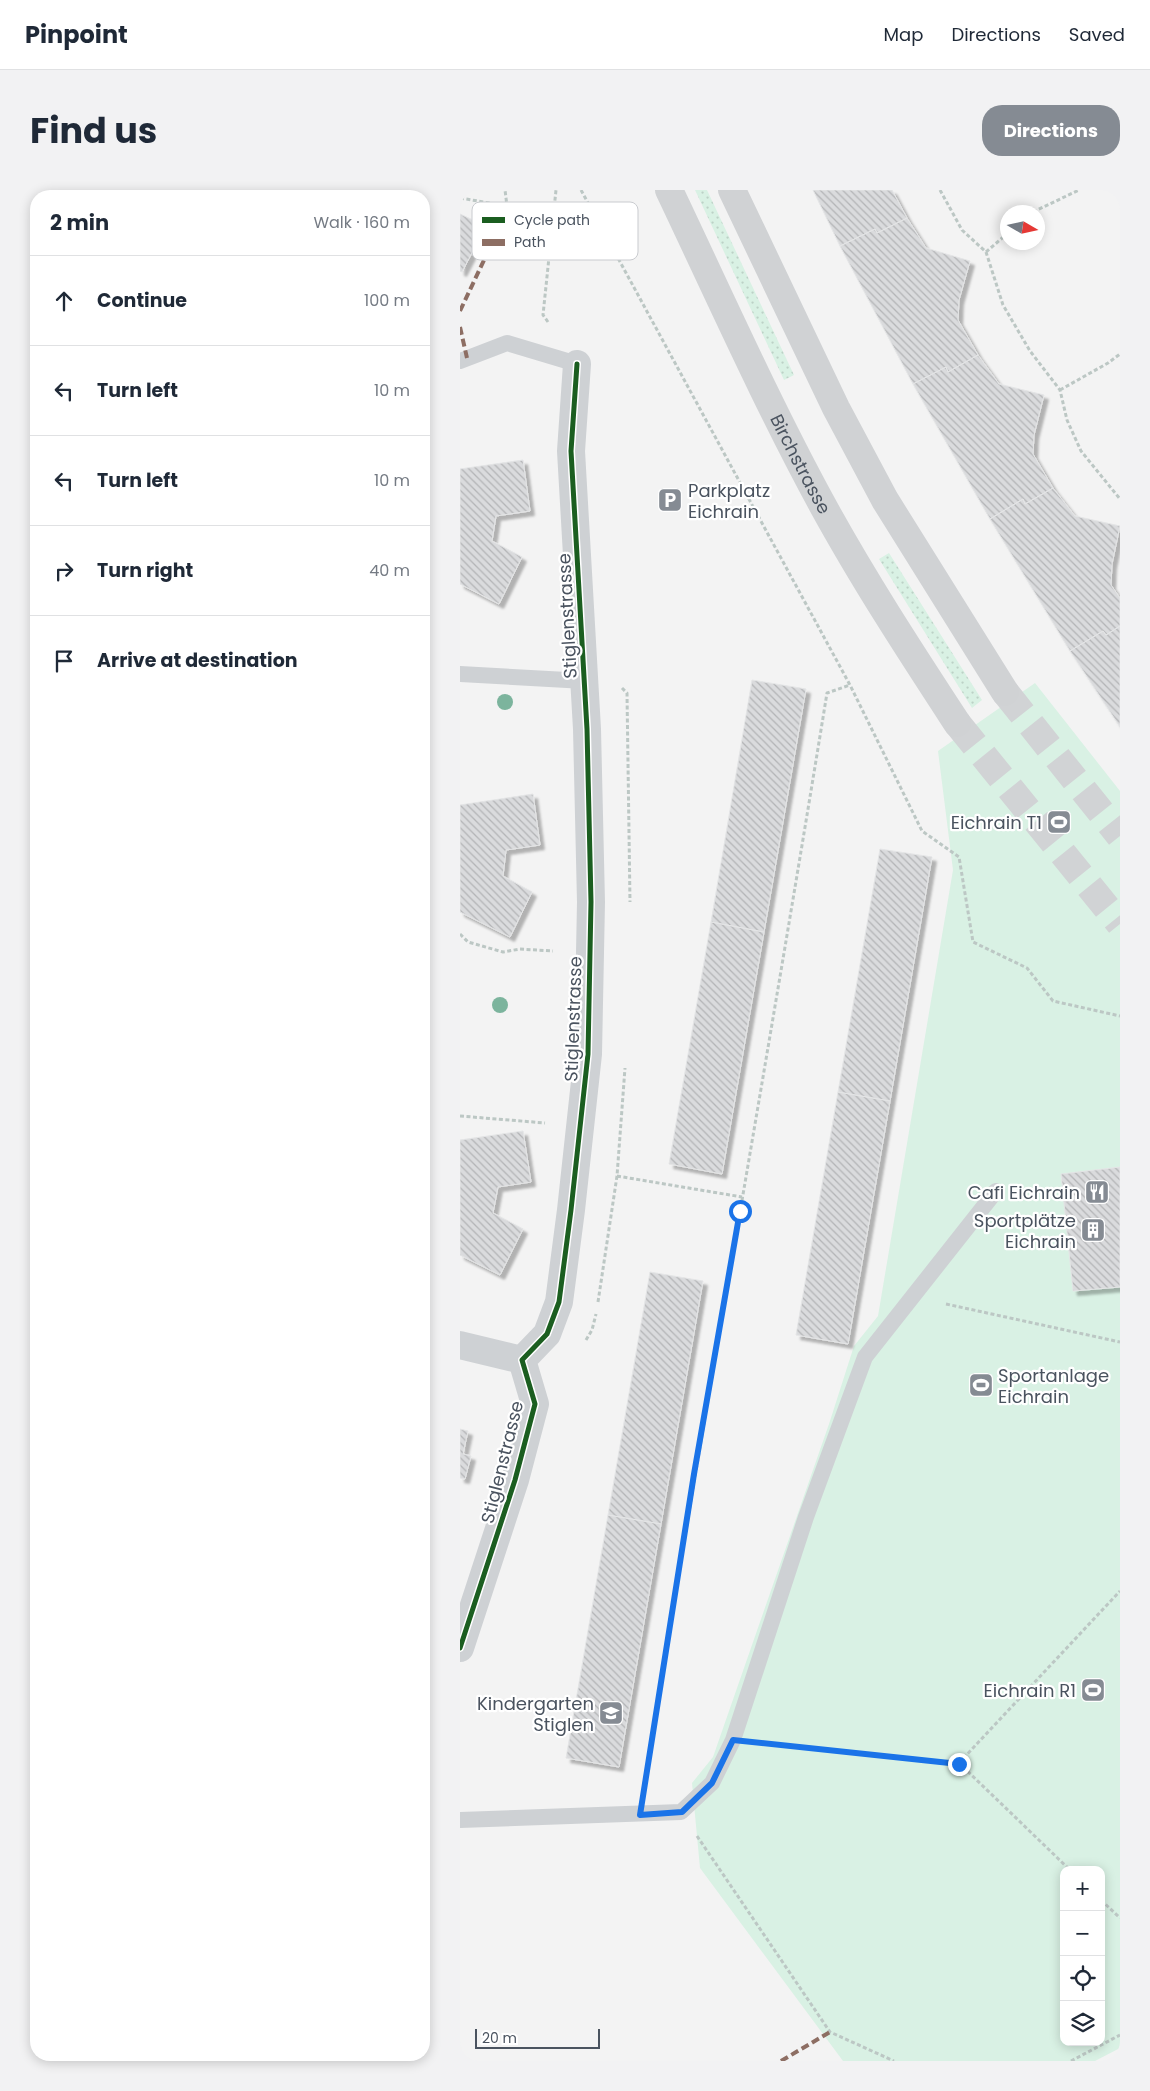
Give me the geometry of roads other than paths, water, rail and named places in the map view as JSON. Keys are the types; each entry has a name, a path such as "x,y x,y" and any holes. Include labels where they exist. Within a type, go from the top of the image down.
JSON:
{"main road":[{"name":"Birchstrasse","path":"669,190 783,431 822,505 890,621 958,722"},
{"path":"732,190 836,408 885,500 1005,692"}],"street":[{"name":"Stiglenstrasse","path":"460,1648 515,1480 535,1404 522,1360 547,1334 559,1302 588,1054 591,902 585,681 571,451 577,364"},
{"path":"460,1345 522,1360"}],"lane":[{"path":"460,361 507,343 577,364"},
{"path":"460,674 585,681"},
{"path":"460,1820 682,1812 712,1783 733,1740 806,1517 865,1357 996,1191"}],"tunnel":[{"path":"1005,692 1120,836"},
{"path":"957,723 1120,924"}],"place":[{"name":"Parkplatz Eichrain","path":"670,500"},
{"name":"Eichrain T1","path":"1059,822"},
{"name":"Cafi Eichrain","path":"1097,1192"},
{"name":"Sportplätze Eichrain","path":"1093,1230"},
{"name":"Sportanlage Eichrain","path":"981,1385"},
{"name":"Eichrain R1","path":"1093,1690"},
{"name":"Kindergarten Stiglen","path":"611,1713"}]}
